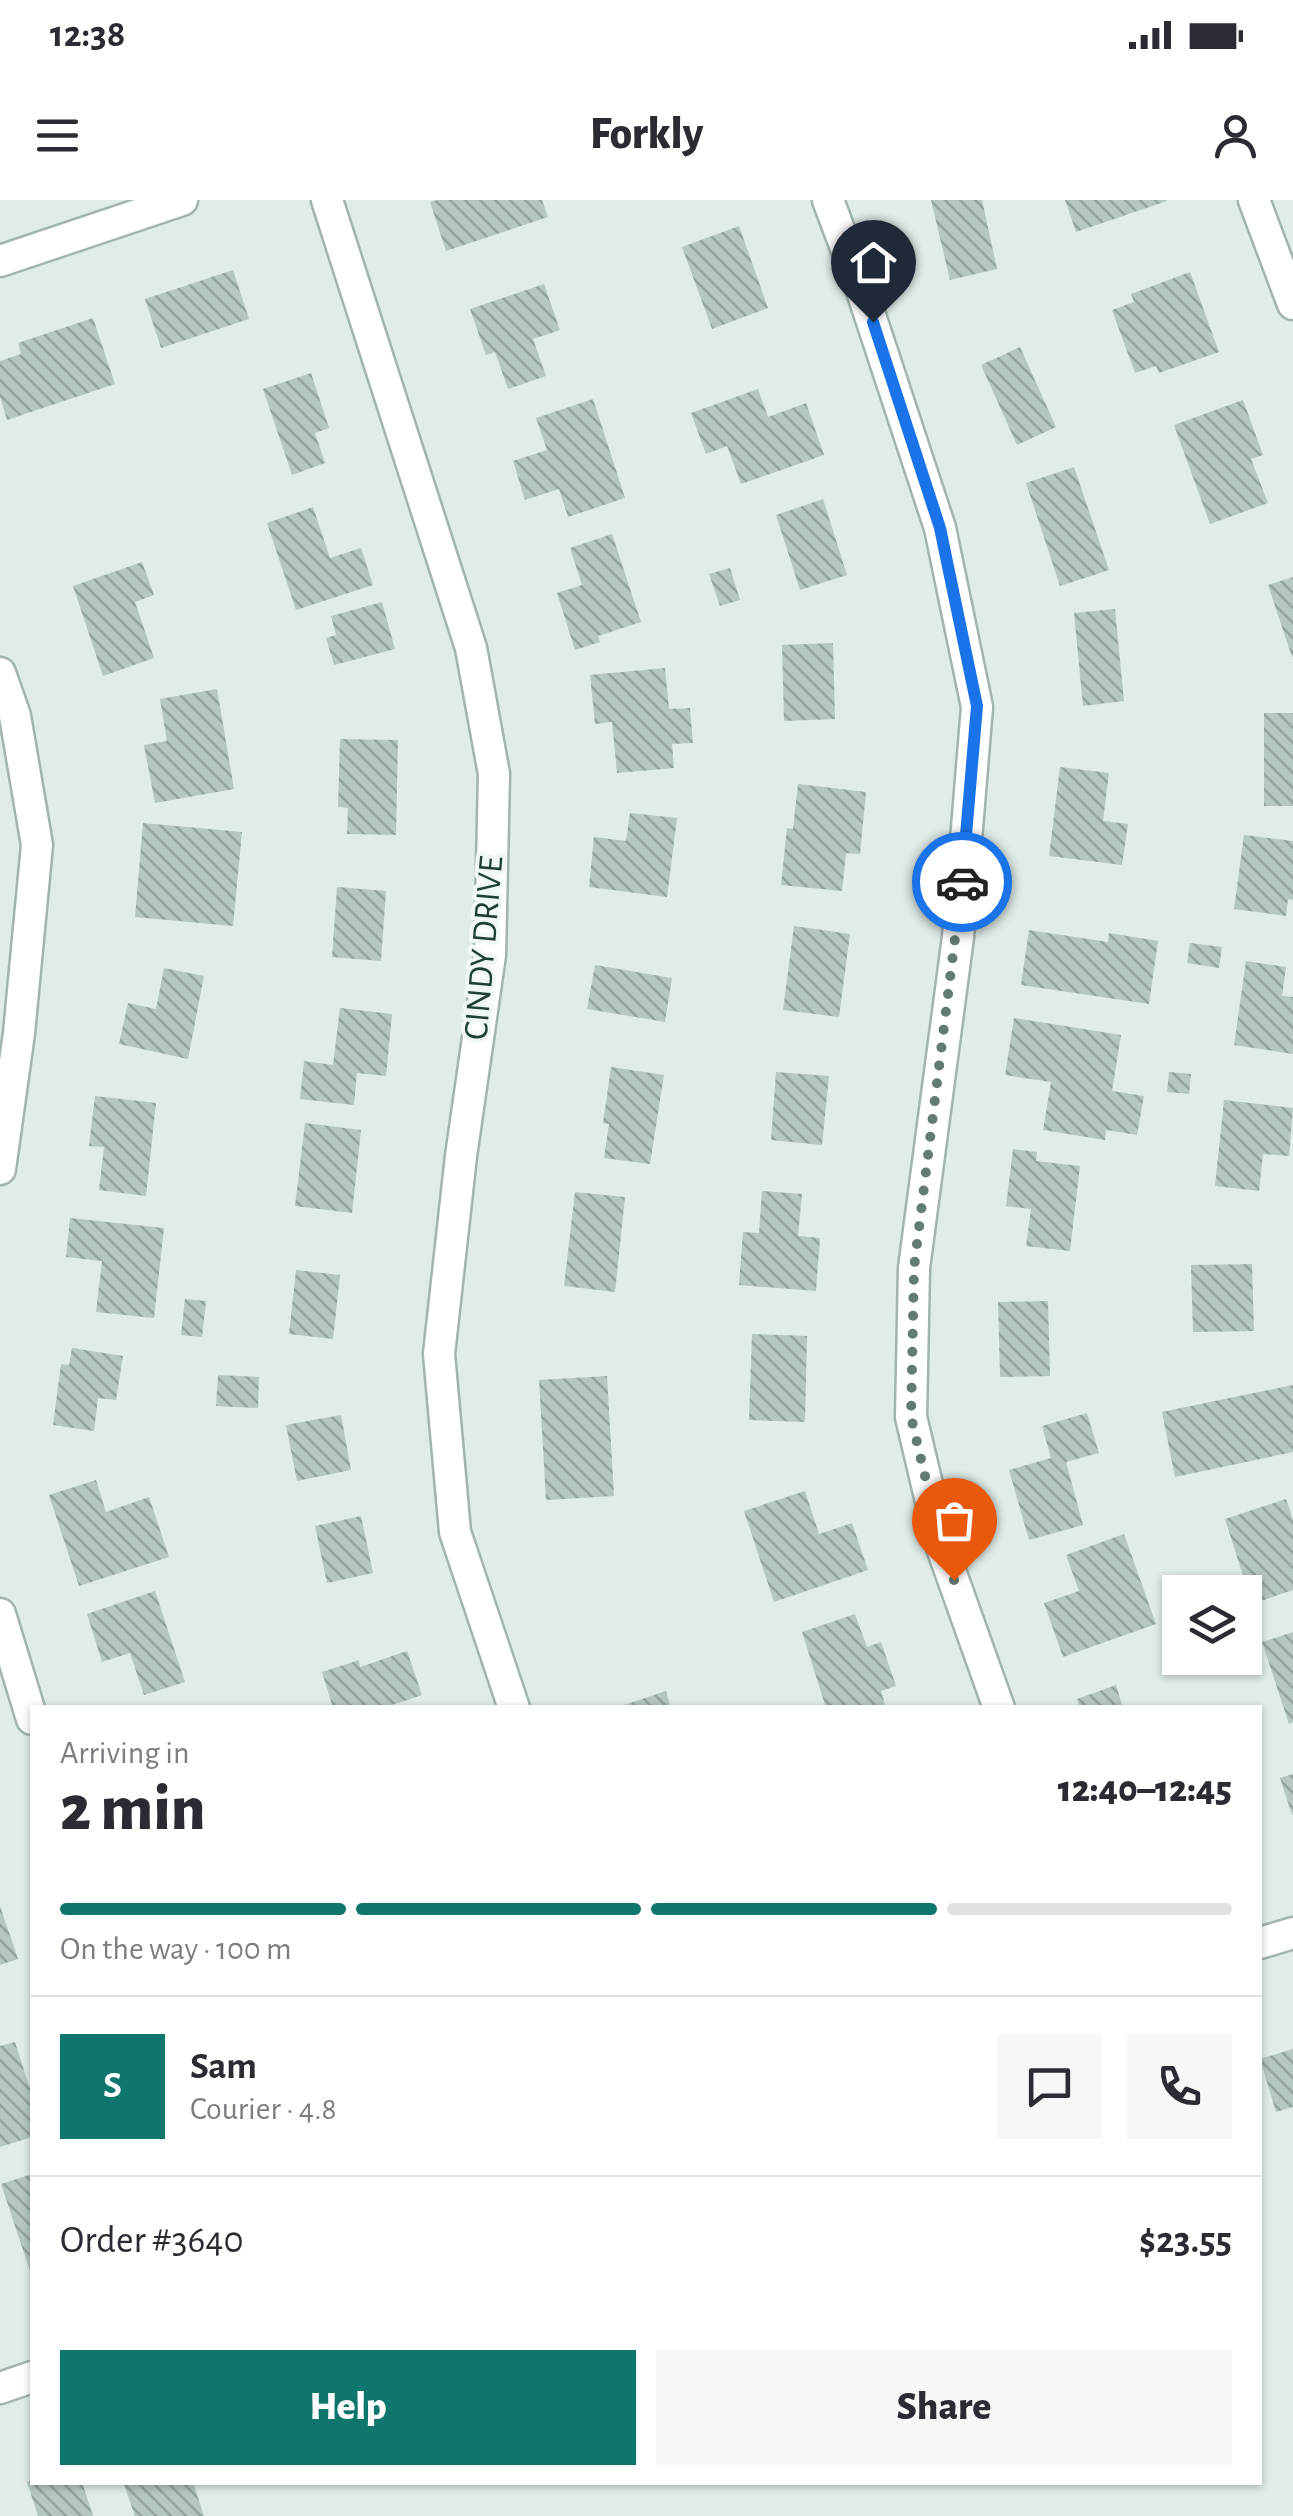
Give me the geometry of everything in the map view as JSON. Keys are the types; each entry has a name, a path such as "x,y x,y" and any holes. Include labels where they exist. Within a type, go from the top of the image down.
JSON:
{"street":[{"path":"0,261 182,200"},
{"name":"CINDY DRIVE","path":"327,200 471,648 494,774 490,955 461,1156 439,1354 455,1532 513,1705"},
{"path":"828,200 862,288 940,528 977,706 958,937 914,1268 911,1417 942,1548 999,1705"},
{"path":"1254,200 1293,304"},
{"path":"0,673 15,716 38,845 19,1033 0,1169"},
{"path":"0,1614 30,1713"},
{"path":"1262,1943 1293,1933"},
{"path":"0,2388 30,2378"}],"building":[{"path":"542,200 548,217 446,251 430,202"},
{"path":"931,200 982,200 997,269 950,280"},
{"path":"1065,200 1167,200 1167,201 1076,232"},
{"path":"739,226 768,308 712,329 682,247"},
{"path":"233,270 249,319 161,348 145,299"},
{"path":"1190,272 1219,352 1159,373 1156,366 1135,373 1112,310 1134,302 1131,294"},
{"path":"544,284 560,330 533,339 546,376 508,389 495,352 486,355 470,309"},
{"path":"93,318 115,384 7,420 0,397 0,361 21,354 18,343"},
{"path":"1020,347 1056,427 1017,445 981,365"},
{"path":"311,373 329,428 315,433 325,463 292,475 263,389"},
{"path":"758,389 768,417 806,403 824,455 741,484 727,446 706,454 691,413"},
{"path":"593,399 625,498 568,517 559,489 525,500 513,461 547,450 536,418"},
{"path":"1243,400 1263,455 1251,459 1268,503 1210,524 1174,425"},
{"path":"1074,467 1109,570 1060,586 1026,483"},
{"path":"823,499 847,575 800,590 776,515"},
{"path":"313,507 330,558 361,548 373,585 296,610 267,523"},
{"path":"612,534 641,622 598,636 600,642 575,650 557,593 582,585 570,548"},
{"path":"142,562 154,595 135,602 154,658 103,676 73,586"},
{"path":"730,568 740,600 720,606 709,574"},
{"path":"1293,577 1293,656 1292,657 1268,585"},
{"path":"382,602 395,649 334,665 326,638 336,635 331,616"},
{"path":"1115,609 1124,701 1083,706 1074,613"},
{"path":"833,643 835,719 784,721 782,645"},
{"path":"665,668 669,709 690,708 693,743 672,744 674,768 617,773 612,722 595,724 590,675"},
{"path":"217,689 234,789 155,803 144,745 167,741 160,699"},
{"path":"1264,713 1293,713 1293,806 1264,806"},
{"path":"340,739 398,740 396,835 347,834 348,808 338,807"},
{"path":"1060,767 1109,773 1103,821 1128,824 1122,865 1049,856"},
{"path":"798,784 866,792 860,854 846,853 842,891 781,885 787,828 793,829"},
{"path":"630,813 677,818 667,897 589,887 594,837 626,841"},
{"path":"143,823 242,832 233,926 135,917"},
{"path":"1244,835 1293,841 1293,900 1288,899 1286,916 1234,909"},
{"path":"337,887 386,891 381,961 332,957"},
{"path":"794,926 850,934 839,1017 783,1010"},
{"path":"1029,930 1108,942 1109,933 1158,941 1149,1004 1021,985"},
{"path":"1190,943 1222,947 1219,968 1187,963"},
{"path":"1246,961 1286,967 1282,996 1293,997 1293,1054 1234,1045"},
{"path":"595,965 672,978 665,1022 587,1009"},
{"path":"164,968 204,976 188,1059 119,1044 128,1003 156,1009"},
{"path":"340,1008 392,1014 386,1076 357,1073 354,1105 300,1099 304,1061 333,1065"},
{"path":"1014,1018 1121,1035 1112,1091 1144,1096 1137,1135 1106,1130 1105,1140 1043,1130 1051,1082 1005,1075"},
{"path":"611,1067 664,1075 650,1164 604,1158 609,1124 603,1123"},
{"path":"776,1072 829,1076 822,1145 771,1140"},
{"path":"1169,1072 1191,1074 1189,1094 1167,1092"},
{"path":"95,1096 156,1103 146,1196 99,1190 104,1147 89,1146"},
{"path":"1224,1100 1293,1108 1289,1156 1263,1154 1259,1191 1215,1186"},
{"path":"305,1123 361,1130 352,1213 295,1206"},
{"path":"1013,1149 1037,1152 1036,1161 1080,1166 1070,1251 1026,1246 1031,1209 1006,1206"},
{"path":"762,1191 802,1194 798,1236 820,1238 816,1291 739,1285 743,1232 759,1233"},
{"path":"575,1192 625,1197 615,1292 564,1286"},
{"path":"70,1218 164,1228 154,1318 96,1312 102,1261 66,1257"},
{"path":"1252,1264 1254,1331 1193,1332 1191,1265"},
{"path":"296,1270 340,1275 333,1339 289,1334"},
{"path":"185,1299 206,1301 202,1337 181,1335"},
{"path":"1048,1301 1050,1376 1000,1377 998,1302"},
{"path":"752,1334 807,1336 805,1422 749,1420"},
{"path":"72,1348 123,1356 116,1400 98,1398 94,1431 53,1425 61,1364 69,1365"},
{"path":"218,1375 259,1377 258,1408 216,1406"},
{"path":"607,1376 614,1496 546,1500 539,1380"},
{"path":"1293,1385 1293,1452 1175,1477 1162,1412"},
{"path":"1087,1413 1099,1453 1066,1462 1083,1525 1029,1540 1009,1470 1051,1458 1042,1426"},
{"path":"341,1415 351,1470 297,1481 286,1425"},
{"path":"96,1480 106,1512 149,1497 169,1557 79,1586 49,1495"},
{"path":"805,1491 819,1534 852,1523 868,1570 774,1602 744,1511"},
{"path":"1286,1499 1293,1520 1293,1590 1262,1601 1262,1575 1243,1575 1225,1519"},
{"path":"361,1516 373,1573 327,1583 315,1526"},
{"path":"1124,1534 1156,1624 1063,1657 1044,1603 1079,1591 1066,1555"},
{"path":"155,1591 185,1682 144,1695 130,1653 102,1662 87,1614"},
{"path":"855,1614 867,1647 881,1642 896,1686 881,1691 885,1705 825,1705 802,1632"},
{"path":"1293,1632 1293,1722 1289,1724 1262,1642"},
{"path":"407,1651 422,1695 392,1705 332,1705 322,1672 359,1660 360,1667"},
{"path":"1116,1685 1122,1705 1079,1705 1077,1699"},
{"path":"666,1691 670,1705 624,1705"},
{"path":"1293,1774 1293,1814 1292,1815 1280,1778"},
{"path":"0,1906 18,1959 0,1965"},
{"path":"15,2042 30,2086 30,2138 0,2147 0,2046"},
{"path":"1293,2049 1293,2107 1276,2112 1262,2058"},
{"path":"30,2175 30,2271 1,2184"},
{"path":"27,2482 83,2485 93,2516 38,2516"},
{"path":"124,2485 194,2485 204,2516 135,2516"}],"way so far":[{"path":"954,1580 942,1548 911,1417 914,1268 962,882"}],"route":[{"path":"873,322 940,528 977,706 962,882"}]}
